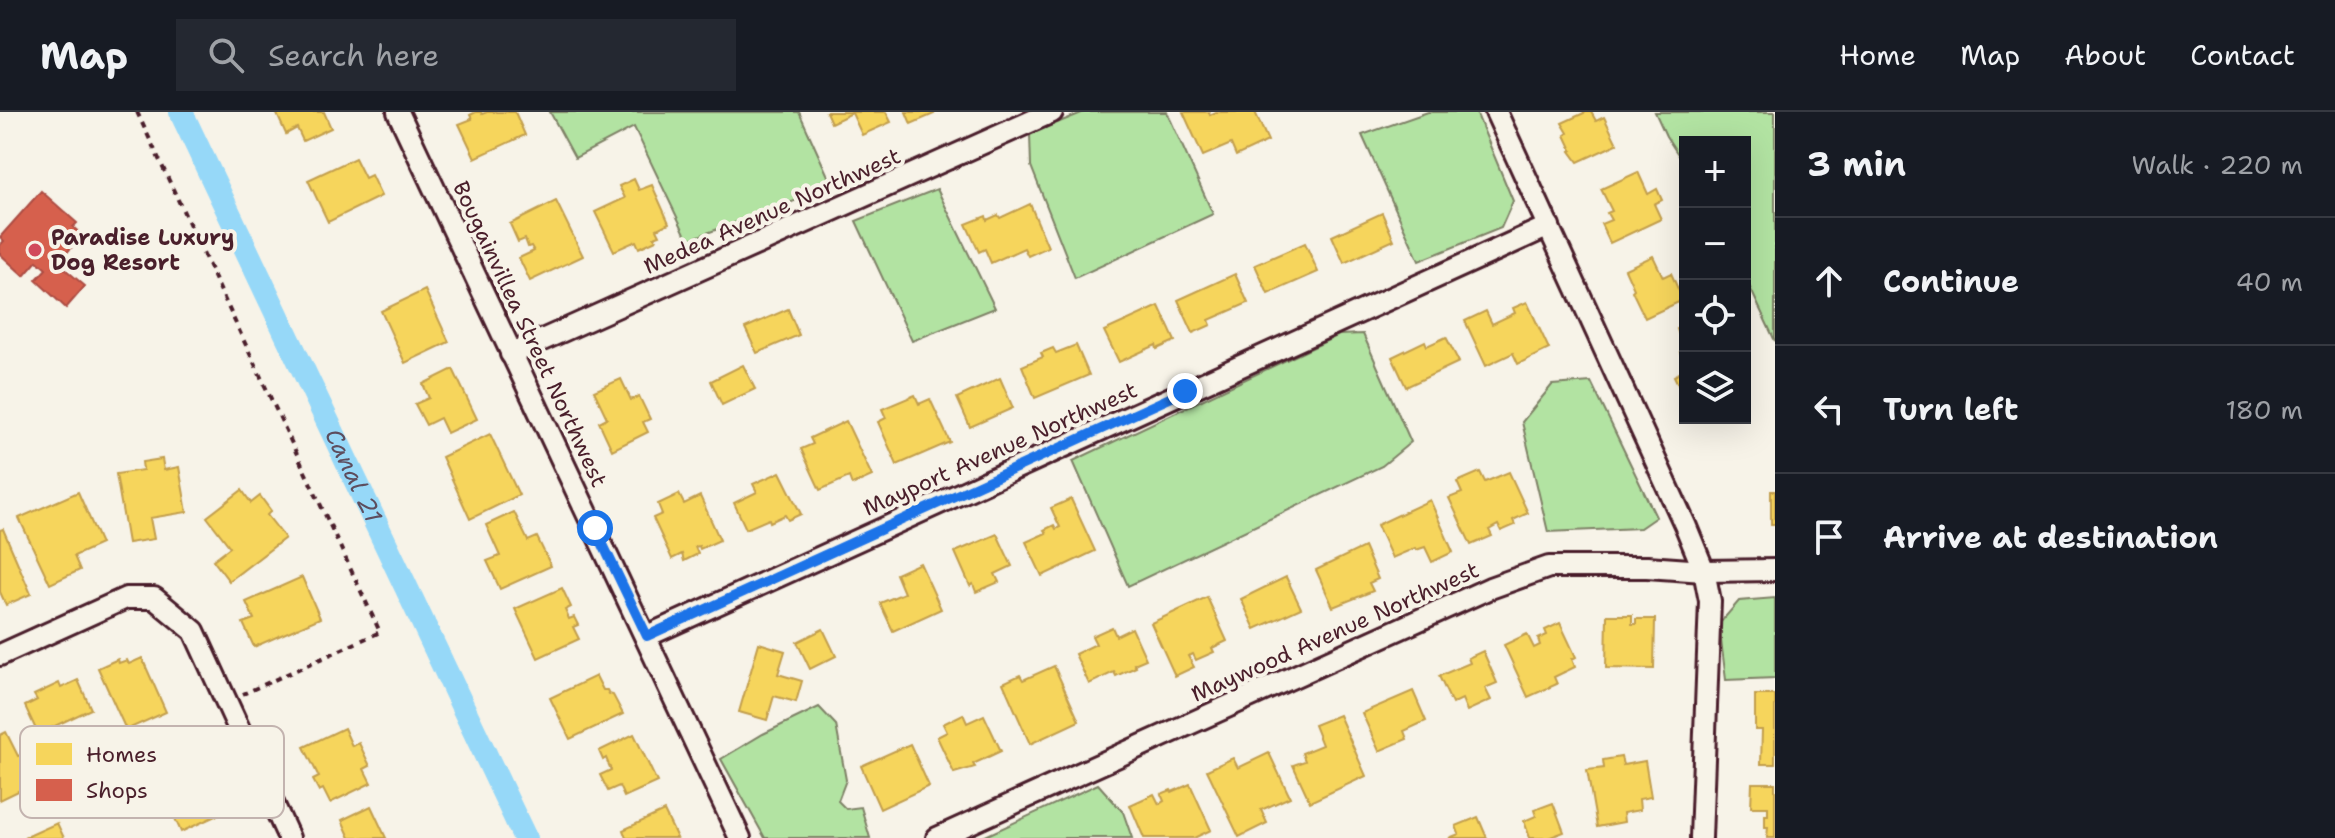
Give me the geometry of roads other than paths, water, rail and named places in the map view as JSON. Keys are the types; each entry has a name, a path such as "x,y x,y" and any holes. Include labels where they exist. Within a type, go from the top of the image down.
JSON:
{"street":[{"name":"Bougainvillea Street Northwest","path":"398,112 740,838"},
{"name":"Medea Avenue Northwest","path":"511,354 1052,112"},
{"path":"1496,112 1704,571 1710,601 1701,838"},
{"name":"Mayport Avenue Northwest","path":"647,636 1549,226"},
{"name":"Maywood Avenue Northwest","path":"937,838 1502,582 1549,567 1775,570"},
{"path":"0,655 126,598 154,598 194,631 237,726"},
{"path":"280,818 289,838"}],"waterway":[{"name":"Canal 21","path":"181,112 525,838"}],"place":[{"name":"Paradise Luxury Dog Resort","path":"35,250"}]}
